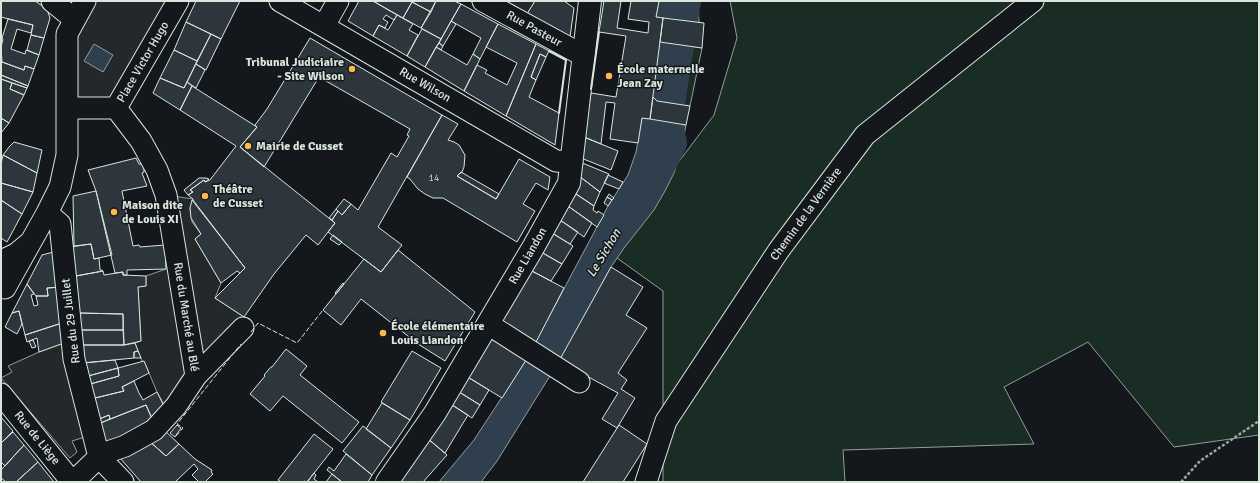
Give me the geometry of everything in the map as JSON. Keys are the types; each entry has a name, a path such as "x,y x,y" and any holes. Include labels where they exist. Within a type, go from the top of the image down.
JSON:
{"main road":[{"name":"Rue Liandon","path":"387,482 435,413 534,246 569,183 590,1"}],"street":[{"path":"52,1 74,19"},
{"path":"2,287 30,243 60,187 66,155 67,34 85,1"},
{"name":"Place Victor Hugo","path":"67,108 116,108 178,1"},
{"name":"Rue Wilson","path":"280,1 556,161 572,162"},
{"path":"324,26 338,1"},
{"name":"Rue Pasteur","path":"483,1 584,56"},
{"name":"Chemin de la Vernière","path":"646,482 666,420 779,250 865,135 1034,1"},
{"name":"Rue du Marché au Blé","path":"72,482 105,453 125,446 154,430 176,406 196,376 166,194 157,170 141,141 116,108"},
{"name":"Rue du 29 Juillet","path":"47,213 60,224 74,358 100,457"},
{"path":"1,261 16,254 30,243"},
{"path":"488,324 579,382"},
{"path":"196,376 242,328"},
{"name":"Rue de Liège","path":"1,394 72,482"},
{"path":"100,457 122,482"}],"path":[{"path":"1181,482 1200,461 1259,421"}],"green space":[{"path":"730,1 1259,1 1259,435 1174,447 1088,342 1004,387 1034,444 843,450 845,482 663,482 663,291 610,253 714,115 737,38"},
{"path":"660,42 702,48 690,106 657,101 653,97"}],"shaded area":[{"path":"85,1 178,1 116,108 67,108 67,34"},
{"path":"502,1 535,1 527,14"},
{"path":"166,195 193,199 190,208 192,222 201,234 195,239 221,283 215,298 244,317 243,328 166,408 157,392 144,361 142,362 135,343 141,341 138,287 146,286 146,276 166,269"},
{"path":"64,343 88,436 72,441 77,452 70,458 1,378 12,372 8,366"}],"water":[{"path":"659,1 698,1 699,22 656,17"},
{"path":"94,44 113,55 103,72 84,61"},
{"path":"642,118 686,125 681,152 674,173 665,191 654,210 611,267 563,355 497,461 481,482 439,482 474,440 534,348 533,347 608,206 628,175 636,152"}],"building":[{"path":"3,1 35,1 47,9 50,18 44,38 31,35 33,25 1,17 1,3"},
{"path":"196,1 240,1 221,39 186,22"},
{"path":"359,1 373,1 397,15 394,20 386,15 383,19 388,22 385,28 379,25 373,36 348,21"},
{"path":"373,1 436,1 431,12 412,2 403,18"},
{"path":"436,1 454,1 461,4 441,39 421,28"},
{"path":"535,1 564,1 574,8 570,37 527,14"},
{"path":"604,1 621,1 617,28 648,33 649,22 628,19 631,1 659,1 656,17 663,18 650,119 642,118 638,143 610,139 615,103 606,102 601,144 584,137 591,93 616,97 626,36 599,32"},
{"path":"412,2 431,12 421,28 403,18"},
{"path":"461,4 498,24 480,59 473,54 481,38 451,21"},
{"path":"397,15 413,24 409,30 418,35 407,56 373,36 379,25 388,30"},
{"path":"663,18 704,23 702,48 660,42"},
{"path":"8,19 33,25 31,33 17,29 11,49 25,54 26,50 39,55 34,69 25,66 24,70 2,62 2,38"},
{"path":"451,21 456,24 443,46 439,43"},
{"path":"186,22 211,34 197,61 174,50"},
{"path":"498,24 536,44 506,116 464,91 477,65 487,70 485,73 507,85 517,63 486,47"},
{"path":"422,29 441,39 425,67 407,56"},
{"path":"211,34 221,39 206,70 196,64"},
{"path":"31,35 44,38 39,55 27,50"},
{"path":"310,38 442,115 378,227 402,245 381,272 328,232 335,223 332,220 338,211 342,215 351,204 358,210 391,153 397,157 409,136 407,135 410,129 319,77 264,167 240,147 257,127 255,125 267,109"},
{"path":"439,43 443,46 441,50 436,47"},
{"path":"536,44 549,51 546,57 540,54 531,77 536,80 529,97 559,113 555,145 506,116"},
{"path":"436,47 467,65 473,54 480,59 464,91 425,67"},
{"path":"174,50 197,61 184,88 160,78"},
{"path":"540,54 546,57 536,80 531,77"},
{"path":"1,60 2,62 24,70 25,66 34,69 28,86 1,75"},
{"path":"196,64 205,70 196,88 187,82"},
{"path":"1,75 28,86 27,88 1,79"},
{"path":"160,78 184,88 187,82 192,86 180,110 153,93"},
{"path":"1,79 12,83 10,89 24,95 9,123 1,118"},
{"path":"12,83 27,88 24,95 10,89"},
{"path":"192,86 257,127 240,147 335,223 318,245 306,235 274,274 244,317 215,298 245,268 193,199 188,195 193,192 190,190 204,180 205,182 210,180 236,146 180,110"},
{"path":"653,97 657,101 690,106 686,125 650,119"},
{"path":"442,115 458,124 448,140 459,145 465,155 464,167 462,172 457,176 496,199 519,159 550,177 548,190 536,183 523,204 535,211 517,242 443,198 433,198 425,194 407,177"},
{"path":"1,118 9,123 1,133"},
{"path":"584,137 618,151 611,170 581,158"},
{"path":"14,142 42,150 37,173 3,155"},
{"path":"3,155 37,173 33,192 1,183 1,164"},
{"name":"Maison dite de Louis XI","path":"136,158 139,164 144,167 144,172 142,173 147,186 122,191 133,246 139,245 140,247 165,245 166,269 127,270 127,275 123,275 123,272 115,273 96,191 88,170"},
{"path":"580,162 609,174 600,192 579,176"},
{"path":"461,172 499,194 496,199 457,176"},
{"path":"608,175 623,182 619,189 604,183"},
{"path":"579,176 600,192 594,206 576,194"},
{"path":"199,178 209,179 205,182 204,180 190,190 193,192 188,195 184,190"},
{"path":"1,183 33,192 22,214 1,200"},
{"path":"96,191 112,255 94,259 91,244 74,246 73,196"},
{"path":"576,194 594,206 593,210 597,213 598,211 604,215 597,227 568,206"},
{"path":"609,194 614,198 612,200 607,197"},
{"path":"607,197 612,200 608,206 604,203"},
{"path":"344,199 351,204 342,215 336,209"},
{"path":"1,200 22,214 7,242 1,238"},
{"path":"192,200 245,268 240,273 237,271 221,283 195,239 201,234 191,218 190,208"},
{"path":"568,206 592,223 584,237 560,220"},
{"path":"336,209 338,211 332,220 329,218"},
{"path":"560,220 578,232 570,244 552,233"},
{"path":"552,233 573,246 562,264 541,252"},
{"path":"333,235 342,242 339,245 330,239"},
{"path":"91,244 94,259 99,258 100,270 103,271 76,276 70,247"},
{"path":"398,250 475,312 445,361 418,344 361,299 341,325 323,310 364,259 381,272"},
{"path":"57,251 62,287 47,288 48,296 36,296 27,284 42,255"},
{"path":"541,252 562,264 551,281 530,270"},
{"path":"611,267 643,287 626,315 647,328 618,373 627,380 621,389 635,398 617,428 602,419 618,393 559,361"},
{"path":"530,270 564,288 536,342 500,320"},
{"path":"103,271 104,275 123,272 123,275 146,276 146,286 138,287 141,341 124,345 123,314 79,313 76,276"},
{"path":"343,283 344,284 336,294 335,293"},
{"path":"27,284 34,294 31,295 34,306 38,305 36,296 48,296 47,288 60,287 62,323 25,335 19,311 12,313"},
{"path":"19,311 22,324 17,334 5,327 12,313"},
{"path":"79,313 123,314 123,330 80,330"},
{"path":"62,323 64,343 39,352 37,338 27,342 25,335"},
{"path":"80,330 123,330 124,345 82,345"},
{"path":"491,334 528,357 502,398 466,376"},
{"path":"33,340 36,347 32,348 29,341"},
{"path":"135,343 138,351 134,352 134,358 83,363 82,345 124,345"},
{"path":"286,349 307,366 300,375 359,422 342,443 283,396 270,411 250,394"},
{"path":"138,351 141,358 134,358 134,352"},
{"path":"412,351 441,368 410,420 381,402"},
{"path":"115,360 118,368 88,376 83,363"},
{"path":"144,361 149,373 122,387 124,391 91,399 87,385 119,376 118,368"},
{"path":"118,368 119,376 90,384 88,376"},
{"path":"466,376 489,390 480,405 456,390"},
{"path":"134,381 143,400 157,392 166,410 153,421 146,405 110,419 109,415 97,420 91,399 124,391 122,387"},
{"path":"456,390 480,405 472,418 449,403"},
{"path":"382,403 410,420 391,448 366,429"},
{"path":"449,403 468,415 445,453 427,438"},
{"path":"146,405 153,421 106,447 98,424"},
{"path":"109,415 110,419 98,424 97,420"},
{"path":"1,417 13,431 1,443"},
{"path":"177,425 181,428 175,437 170,433"},
{"path":"619,425 647,444 623,482 583,482"},
{"path":"363,426 391,448 372,475 343,451"},
{"path":"164,430 179,444 166,456 148,440"},
{"path":"13,432 24,445 5,466 1,462 1,443"},
{"path":"314,434 333,449 307,482 281,482 278,480"},
{"path":"427,438 447,455 423,482 397,482"},
{"path":"148,440 166,456 179,444 195,459 212,470 211,472 213,474 205,482 199,482 192,475 198,469 194,464 175,482 141,482 120,458"},
{"path":"24,445 38,462 16,482 6,482 1,478 1,470"},
{"path":"346,454 372,475 368,482 342,482 327,470 329,467 334,471"},
{"path":"38,462 54,482 16,482"},
{"path":"314,473 316,475 314,479 318,482 307,482"},
{"path":"332,474 342,482 326,482"}],"waterway":[{"name":"Le Sichon","path":"658,166 670,143 665,122 684,1"}],"fence":[{"path":"251,332 258,323 297,343 323,310"},
{"path":"176,436 183,428 177,424 241,344"}],"wall":[{"path":"591,89 599,32"},
{"path":"549,51 566,60 559,113"}],"place":[{"name":"Tribunal Judiciaire - Site Wilson","path":"352,69"},
{"name":"École maternelle Jean Zay","path":"609,76"},
{"name":"Mairie de Cusset","path":"248,146"},
{"name":"Théâtre de Cusset","path":"205,196"},
{"name":"Maison dite de Louis XI","path":"114,212"},
{"name":"École élémentaire Louis Liandon","path":"383,333"}]}
